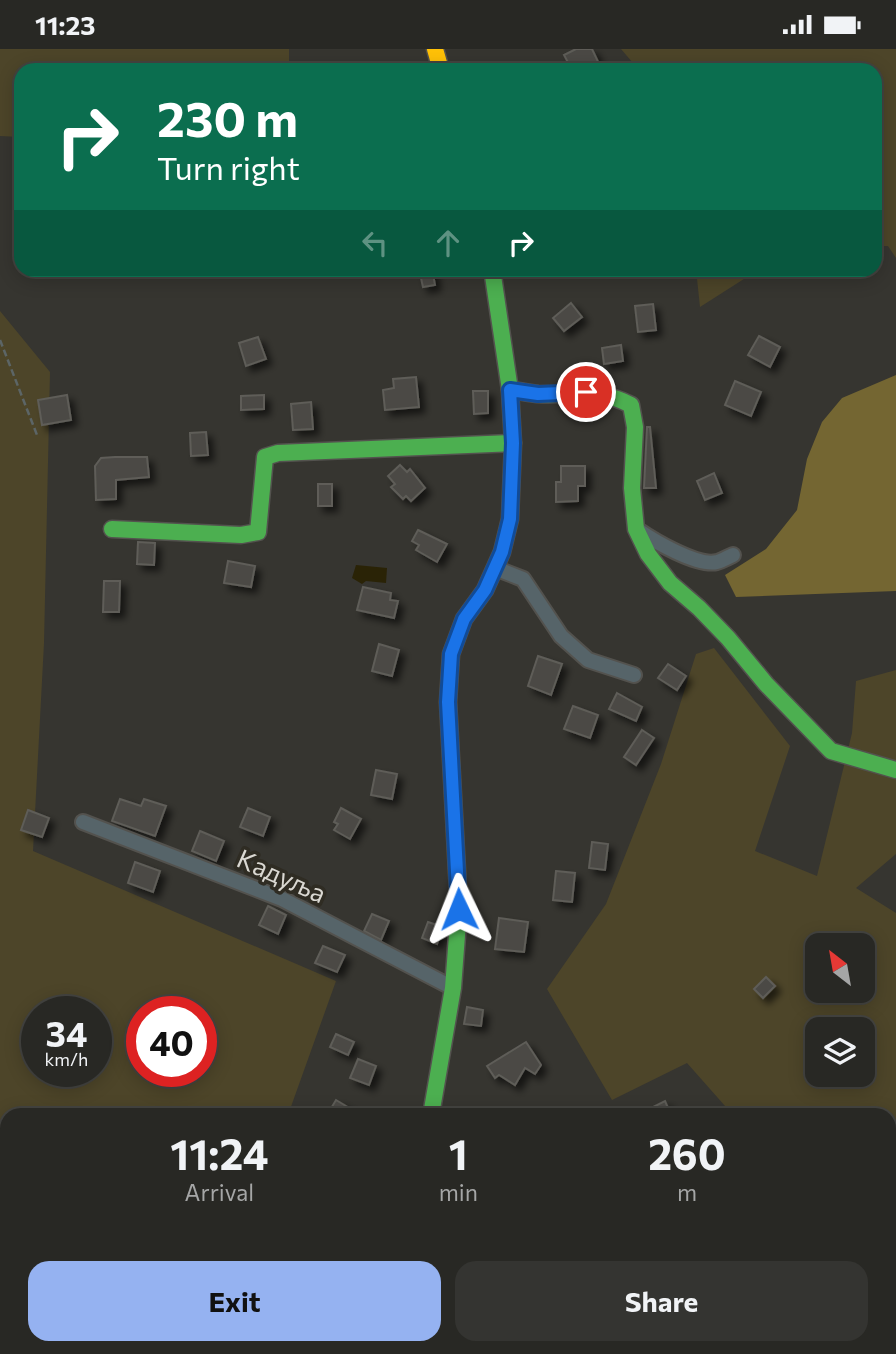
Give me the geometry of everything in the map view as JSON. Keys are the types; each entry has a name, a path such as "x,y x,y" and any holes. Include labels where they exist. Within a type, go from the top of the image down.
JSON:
{"street":[{"path":"432,1108 453,988 459,909 448,702 451,654 464,619 485,590 502,552 510,519 513,443 510,390 493,277"},
{"path":"510,390 538,394 586,392 616,395 631,405 635,427 632,488 636,530 648,554 670,583 728,638 766,684 831,751 896,770"},
{"path":"112,529 241,535 258,532 265,457 278,453 513,443"},
{"path":"636,530 658,544 690,557 715,563 733,555"},
{"path":"495,568 523,579 561,636 588,660 634,675"},
{"name":"Кадуља","path":"83,822 282,899 453,988"}],"path":[{"path":"0,340 37,435"}],"shaded area":[{"path":"0,49 289,49 289,63 14,63 14,137 0,136"},
{"path":"621,49 896,49 896,258 888,246 882,246 882,63 633,63"},
{"path":"697,277 747,277 700,307"},
{"path":"0,311 50,372 44,643 33,851 336,981 291,1108 0,1108"},
{"path":"896,375 896,591 736,597 725,575 766,549 797,510 807,459 822,422 842,398"},
{"path":"356,565 387,568 386,583 366,581 362,584 352,578"},
{"path":"714,648 790,746 755,851 817,876 852,733 856,681 896,670 896,854 856,888 896,913 896,1108 727,1108 687,1063 612,1100 547,989 606,904 661,764 696,654"}],"building":[{"path":"576,49 592,49 599,63 568,63 564,55"},
{"path":"421,277 434,277 435,285 423,287"},
{"path":"571,303 582,317 564,331 553,318"},
{"path":"653,304 656,330 638,332 635,306"},
{"path":"759,336 780,347 770,367 748,355"},
{"path":"258,337 266,359 246,366 239,343"},
{"path":"621,345 623,361 604,364 602,348"},
{"path":"416,377 419,407 385,410 383,390 394,388 393,379"},
{"path":"735,381 761,392 751,416 725,405"},
{"path":"473,391 488,391 488,413 474,414"},
{"path":"67,395 71,420 42,425 38,400"},
{"path":"264,395 264,409 241,410 241,396"},
{"path":"311,402 313,429 293,430 291,404"},
{"path":"647,427 650,427 656,488 644,488"},
{"path":"206,432 208,455 191,456 190,433"},
{"path":"147,457 149,477 116,480 116,499 96,500 95,466 101,458"},
{"path":"400,465 407,472 410,469 425,488 411,501 406,496 403,499 391,487 395,484 388,476"},
{"path":"561,466 585,466 585,486 578,486 578,501 556,502 556,482 561,482"},
{"path":"714,473 722,493 705,500 697,481"},
{"path":"318,484 332,484 332,506 318,506"},
{"path":"418,530 447,544 437,562 416,550 419,545 412,541"},
{"path":"138,542 155,543 154,565 137,564"},
{"path":"228,561 255,566 251,587 224,583"},
{"path":"104,581 120,581 119,612 103,612"},
{"path":"363,587 391,593 390,600 398,601 394,618 357,610"},
{"path":"379,644 399,650 392,676 372,671"},
{"path":"538,656 562,664 551,695 528,686"},
{"path":"668,664 686,676 677,690 658,678"},
{"path":"617,693 642,707 636,721 609,709"},
{"path":"573,706 598,715 590,738 564,729"},
{"path":"642,730 654,738 636,765 624,757"},
{"path":"376,770 397,774 392,799 371,795"},
{"path":"120,799 141,806 144,799 166,806 155,836 112,821"},
{"path":"248,808 270,817 263,836 240,827"},
{"path":"341,808 361,819 350,839 334,830 338,824 334,822"},
{"path":"28,810 49,818 42,837 21,830"},
{"path":"200,831 224,841 216,861 192,851"},
{"path":"592,842 608,844 605,870 589,868"},
{"path":"135,862 160,871 153,892 128,883"},
{"path":"556,871 575,873 572,902 553,900"},
{"path":"268,906 286,915 278,934 259,925"},
{"path":"372,914 389,921 381,940 364,931"},
{"path":"499,918 528,922 524,952 495,949"},
{"path":"428,922 443,927 437,944 422,938"},
{"path":"323,946 345,955 337,972 315,963"},
{"path":"766,977 775,986 763,998 754,989"},
{"path":"467,1007 483,1010 481,1026 464,1024"},
{"path":"336,1034 354,1042 348,1055 330,1047"},
{"path":"526,1042 541,1065 535,1074 525,1068 515,1085 499,1075 495,1078 487,1066"},
{"path":"358,1059 376,1066 369,1085 350,1078"},
{"path":"336,1100 349,1108 331,1108"},
{"path":"665,1101 668,1108 651,1108"}],"traffic: fast":[{"path":"432,1108 453,988 459,909 448,702 451,654 464,619 485,590 502,552 510,519 513,443 510,390 493,277"},
{"path":"510,390 538,394 596,394 619,399 631,405 635,427 632,488 636,529 648,554 670,583 728,638 766,684 831,751 896,770"},
{"path":"112,529 241,535 258,532 265,457 278,453 513,443"}],"traffic: slow":[{"path":"435,49 439,63"}],"route":[{"path":"459,909 448,702 451,654 464,619 485,590 502,552 510,519 513,443 510,390 538,394 586,392"}]}
